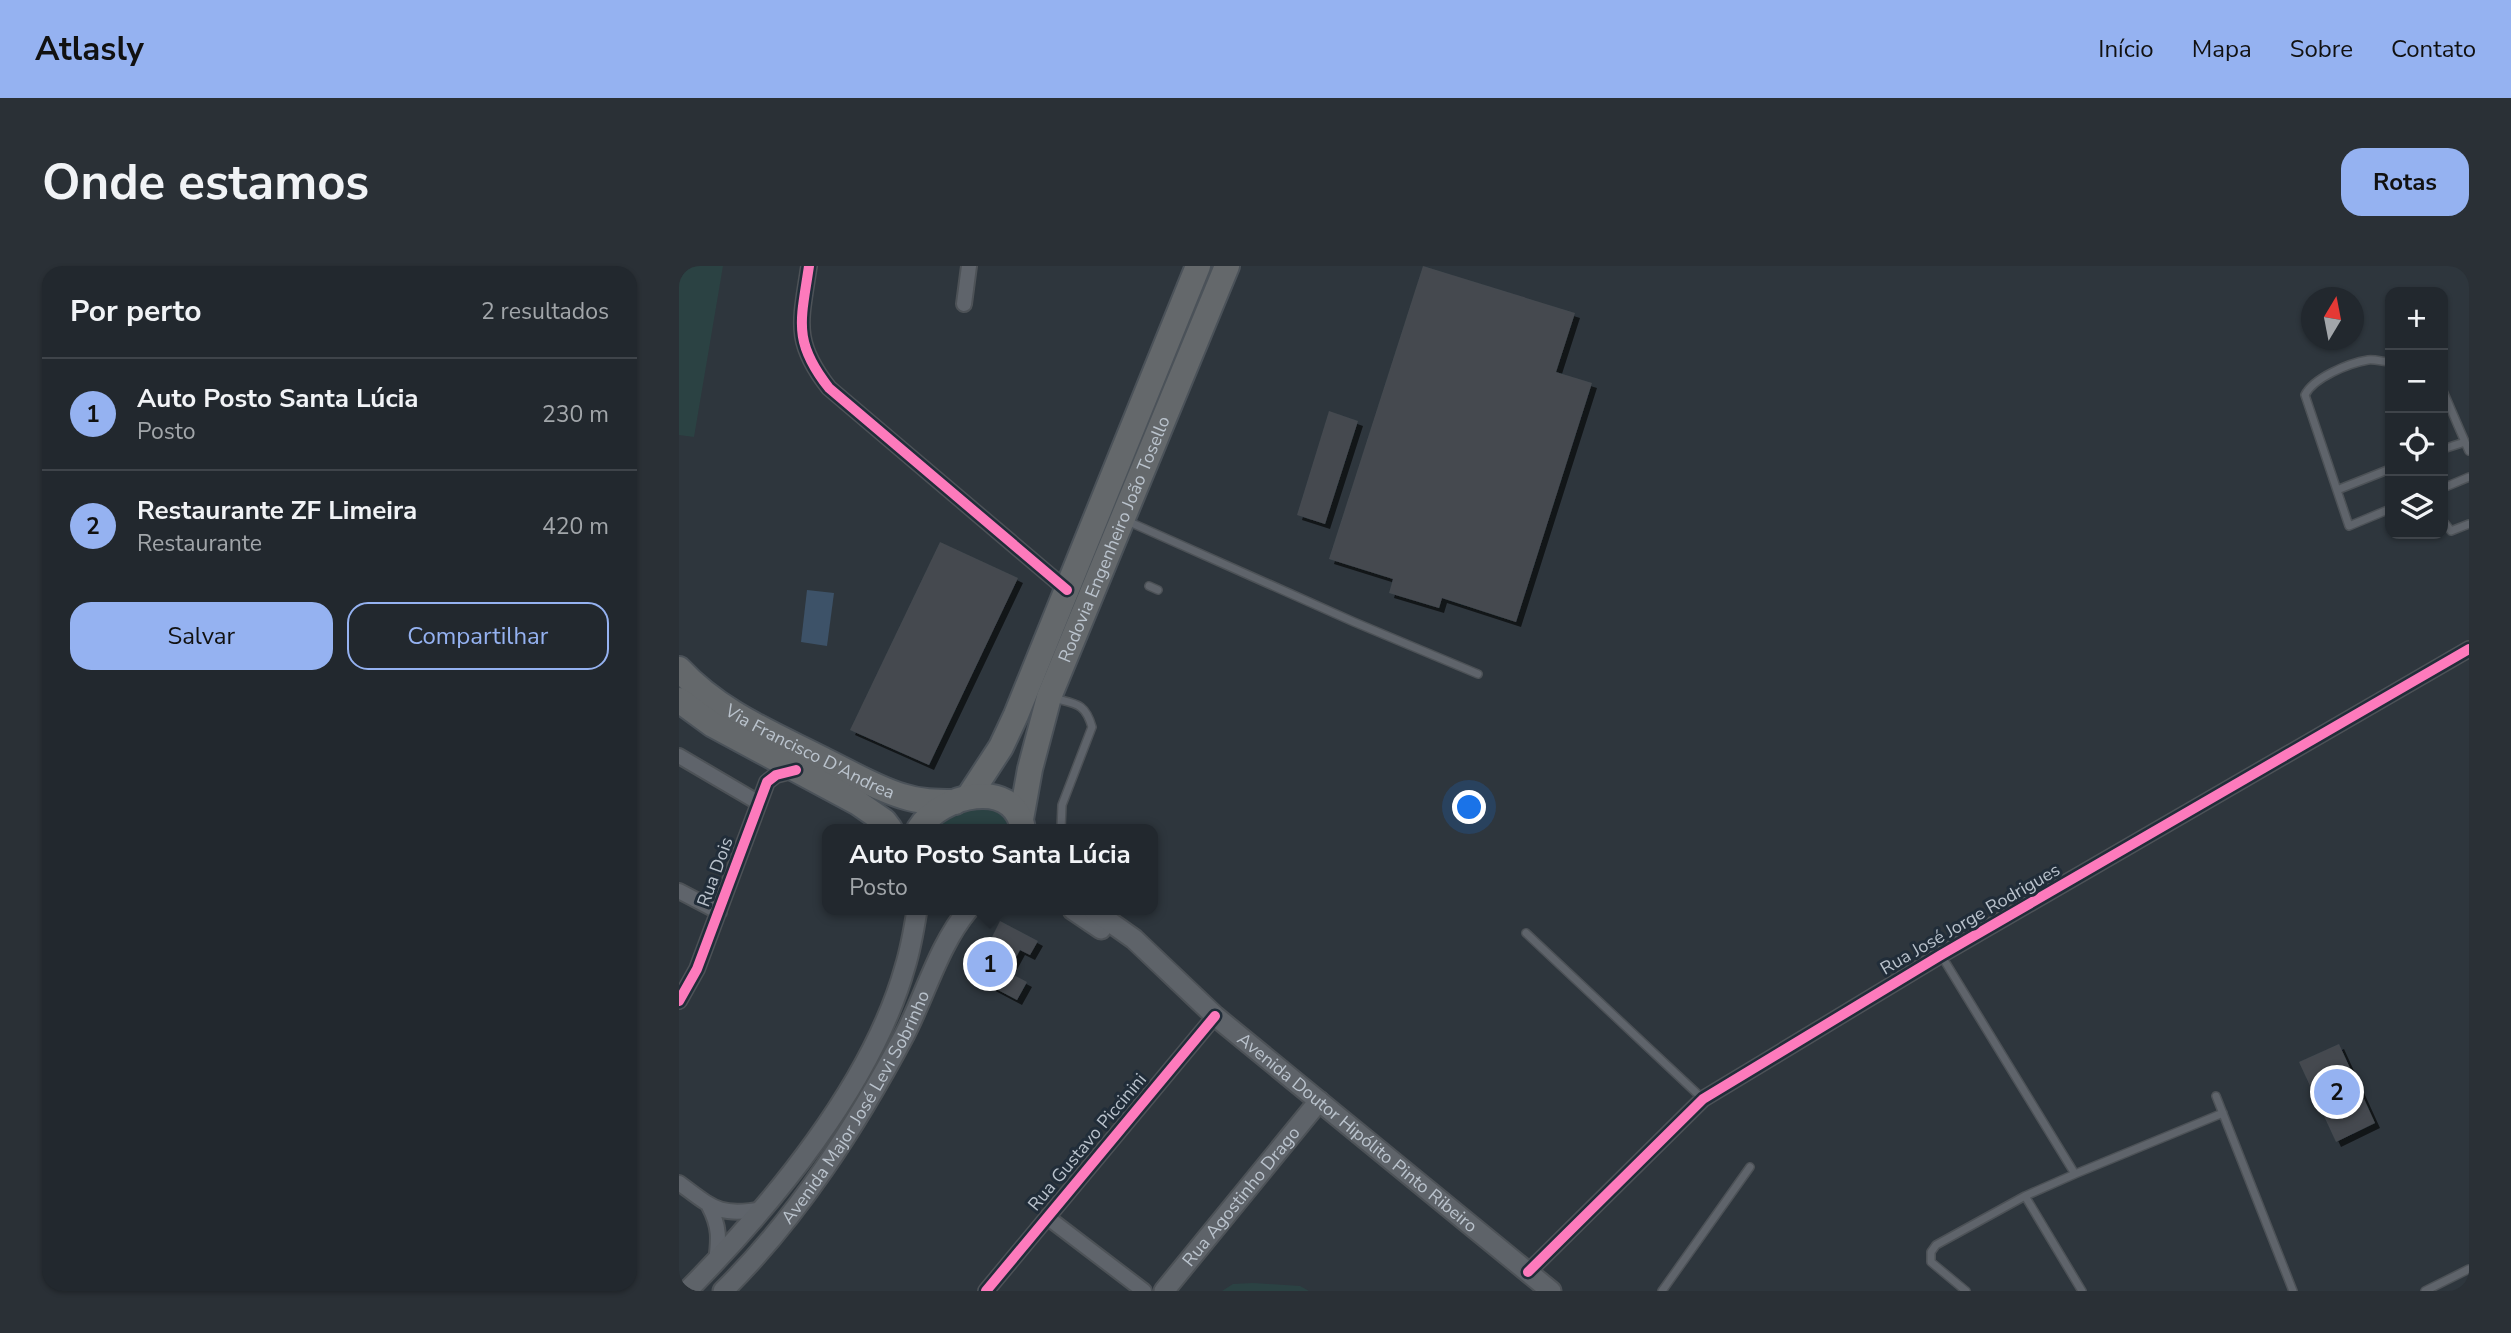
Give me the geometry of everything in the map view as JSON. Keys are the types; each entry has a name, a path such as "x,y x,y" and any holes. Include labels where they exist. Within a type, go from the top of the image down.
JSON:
{"highway":[{"name":"Rodovia Engenheiro João Tosello","path":"962,799 1001,747 1011,726 1198,266"},
{"name":"Rodovia Engenheiro João Tosello","path":"1022,824 1032,758 1049,697 1227,266"},
{"name":"Via Francisco D'Andrea","path":"679,669 697,688 728,712 900,796 927,802 988,795 1013,809 1022,824"},
{"name":"Via Francisco D'Andrea","path":"679,700 713,725 858,803 886,824"},
{"path":"924,824 933,814 962,799"}],"main road":[{"name":"Avenida Major José Levi Sobrinho","path":"687,1291 764,1209 856,1078 887,1016 905,968 916,915"},
{"name":"Avenida Major José Levi Sobrinho","path":"723,1291 770,1241 827,1164 861,1111 913,1018 946,944 965,915"},
{"name":"Avenida Doutor Hipólito Pinto Ribeiro","path":"1080,915 1166,972"},
{"name":"Avenida Doutor Hipólito Pinto Ribeiro","path":"1100,915 1134,939 1215,1016 1551,1291"},
{"name":"Rua Agostinho Drago","path":"1164,1291 1319,1101"}],"street":[{"path":"809,266 801,318 803,344 813,368 829,388 1067,590"},
{"path":"964,304 969,266"},
{"name":"Rua José Jorge Rodrigues","path":"1528,1272 1703,1099 1941,956 2469,649"},
{"path":"679,755 759,803"},
{"name":"Rua Dois","path":"679,1001 697,969 767,782 776,775 796,770"},
{"path":"679,891 719,912"},
{"name":"Rua Gustavo Piccinini","path":"986,1291 1215,1016"},
{"path":"679,1183 709,1206 727,1213 764,1209"},
{"path":"709,1206 717,1221 719,1239 716,1262"},
{"path":"1047,1217 1144,1291"}],"lane":[{"path":"2385,362 2369,360 2331,373 2309,386 2305,395 2349,526 2385,511"},
{"path":"2448,403 2469,452"},
{"path":"2448,418 2453,415"},
{"path":"2448,447 2465,442"},
{"path":"2337,490 2385,471"},
{"path":"2448,486 2469,477"},
{"path":"1121,519 1478,674"},
{"path":"2448,527 2451,531 2469,524"},
{"path":"1149,586 1158,590"},
{"path":"1049,697 1080,705 1088,713 1092,727 1062,805 1061,824"},
{"path":"1526,933 1703,1099"},
{"path":"1941,956 2075,1174"},
{"path":"2216,1096 2293,1291"},
{"path":"1966,1291 1931,1262 1931,1252 1936,1245 2025,1196 2223,1113"},
{"path":"1662,1291 1750,1167"},
{"path":"2025,1196 2082,1291"},
{"path":"2425,1291 2469,1269"}],"green space":[{"path":"679,266 723,266 694,437 679,435"},
{"path":"983,805 993,809 1009,824 940,824 970,806"},
{"path":"1233,1284 1300,1286 1309,1291 1222,1291"}],"water":[{"path":"807,590 834,593 827,646 801,642"}],"building":[{"path":"1423,266 1575,313 1556,372 1592,383 1516,622 1442,598 1439,608 1389,593 1393,579 1329,559"},
{"path":"1329,411 1358,421 1325,524 1297,515"},
{"path":"940,542 1018,578 929,765 850,730"},
{"path":"1000,921 1038,941 1030,955 1020,950 1008,972 1027,982 1017,1000 964,972 975,951 983,955"},
{"path":"2339,1044 2375,1123 2336,1142 2299,1062"}],"cycle path":[{"path":"809,266 802,316 804,343 817,372 829,388 1067,590"},
{"path":"1528,1272 1703,1099 1941,955 2469,649"},
{"path":"679,1001 697,969 767,782 776,775 796,770"},
{"path":"986,1291 1215,1016"}],"place":[{"name":"Auto Posto Santa Lúcia","path":"990,964"},
{"name":"Restaurante ZF Limeira","path":"2337,1092"}]}
